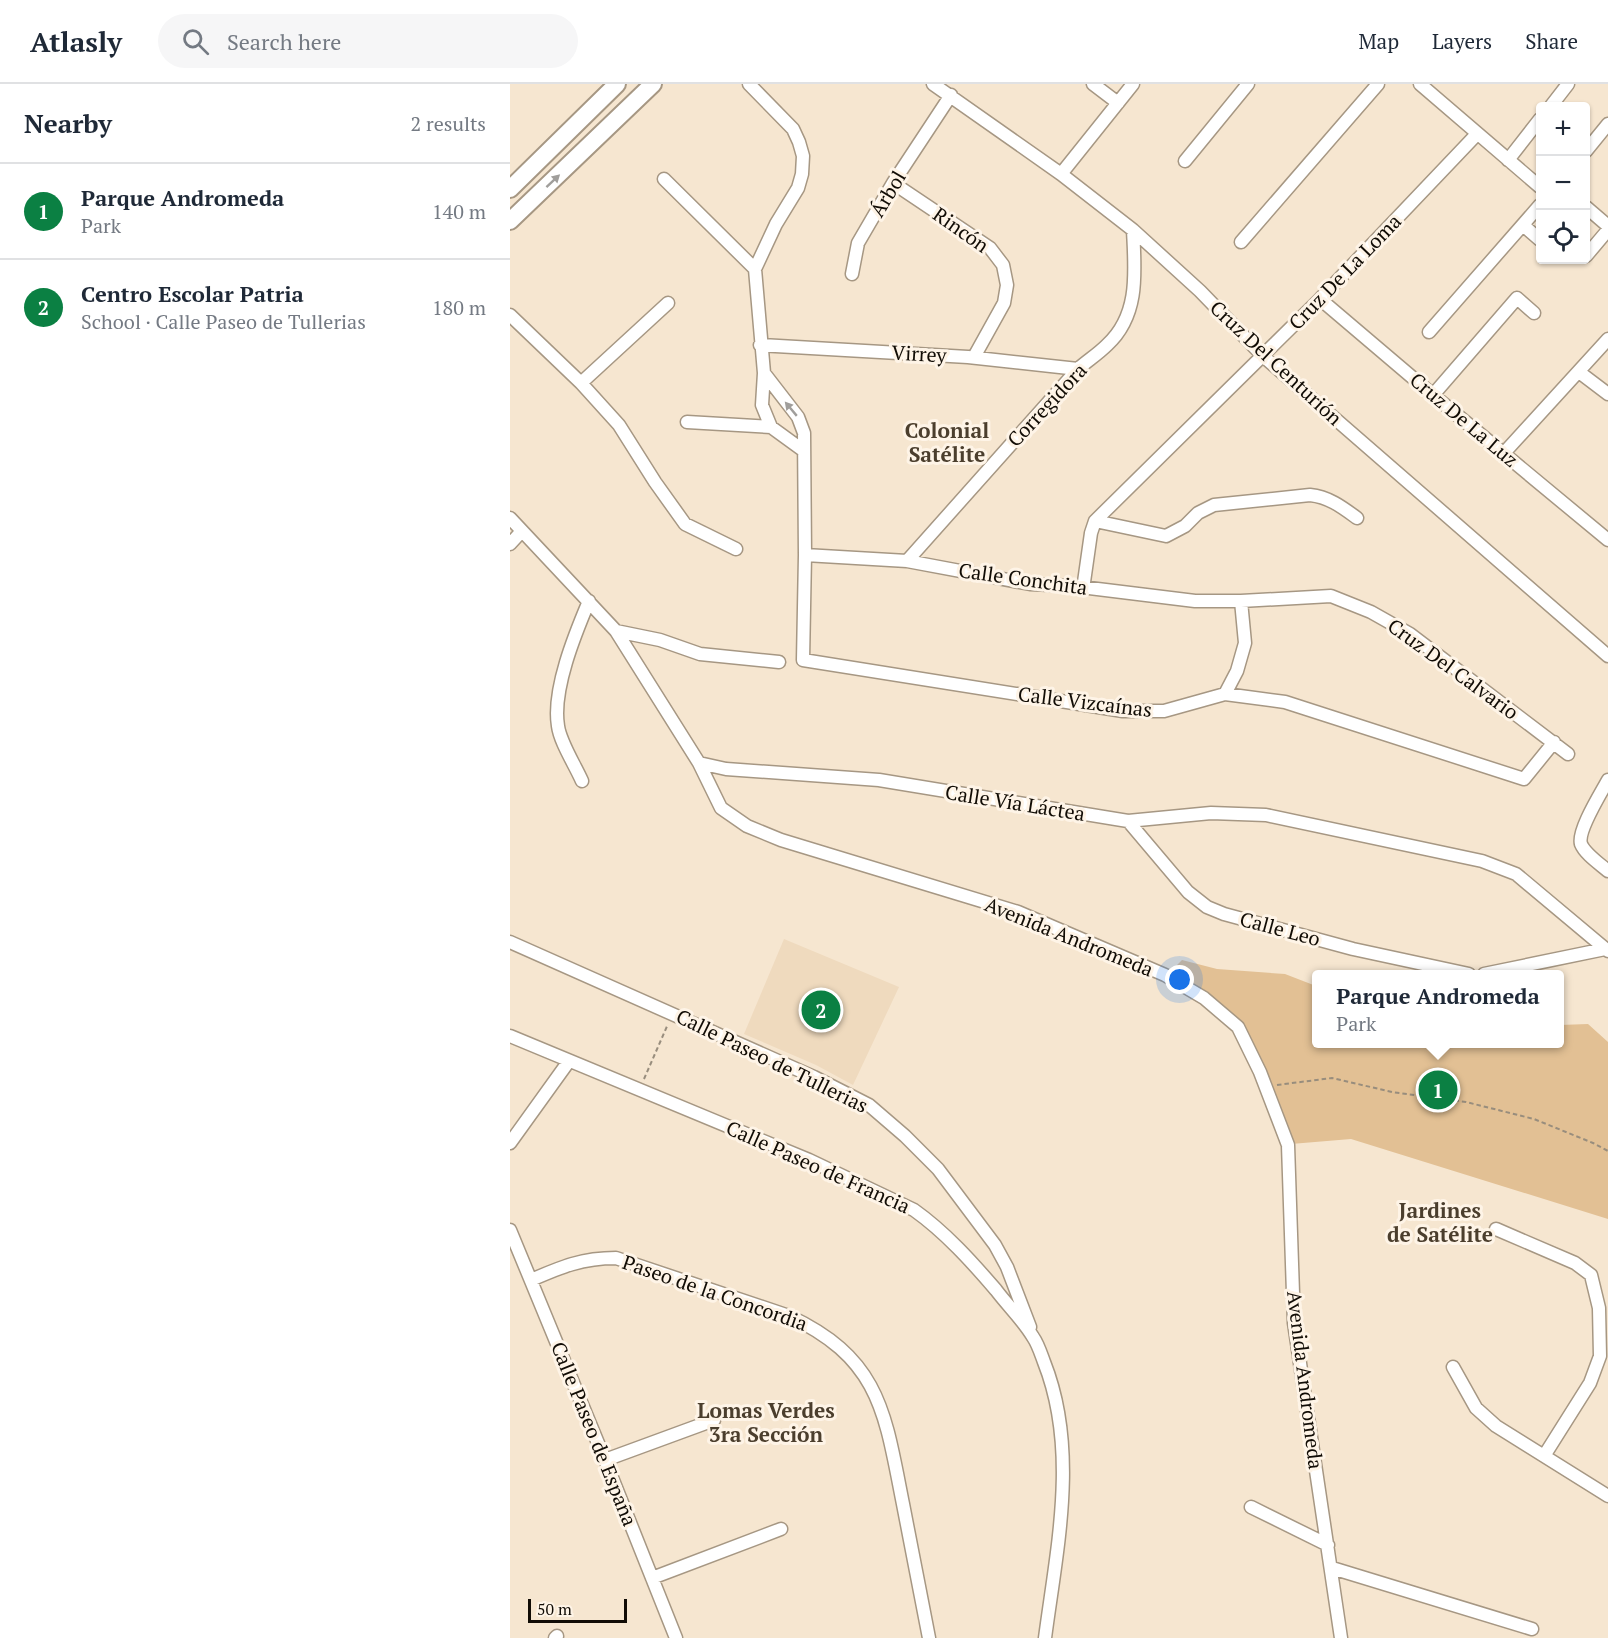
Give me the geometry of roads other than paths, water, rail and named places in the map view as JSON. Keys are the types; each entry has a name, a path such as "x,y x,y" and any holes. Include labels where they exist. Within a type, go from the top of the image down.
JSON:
{"main road":[{"path":"510,189 617,84"},
{"path":"510,221 653,84"},
{"path":"588,111 606,130"}],"street":[{"path":"749,84 793,129 803,156 798,188 776,224 755,269 764,373 762,405 771,427 804,451"},
{"name":"Cruz Del Centurión","path":"933,84 1061,174 1133,230 1200,291 1263,356 1608,656"},
{"path":"1093,84 1118,103"},
{"path":"1061,174 1134,84"},
{"path":"1185,161 1248,84"},
{"path":"1241,242 1378,84"},
{"path":"1420,84 1536,184"},
{"path":"1554,102 1568,84"},
{"name":"Árbol","path":"852,274 858,243 893,183 951,95"},
{"path":"1508,160 1536,124"},
{"path":"1590,146 1608,124"},
{"name":"Cruz De La Loma","path":"1095,521 1320,299 1477,134"},
{"path":"664,178 755,269"},
{"name":"Rincón","path":"893,183 990,249 1003,265 1007,285 1004,303 974,357"},
{"path":"1429,332 1536,210"},
{"path":"1589,210 1608,228 1590,251"},
{"path":"1523,225 1536,236"},
{"name":"Corregidora","path":"907,561 1078,369 1108,345 1123,326 1133,302 1135,265 1133,230"},
{"path":"1432,395 1517,298 1534,313"},
{"name":"Cruz De La Luz","path":"1320,299 1608,540"},
{"path":"581,383 668,303"},
{"path":"510,315 581,383 619,425 655,483 685,524 736,549"},
{"path":"1504,453 1608,339"},
{"name":"Virrey","path":"760,345 974,357 1078,369"},
{"path":"1579,372 1608,394"},
{"path":"764,373 798,417 804,433 805,555"},
{"path":"687,422 771,427"},
{"path":"1083,588 1095,521 1166,536 1185,526 1198,513 1214,505 1310,495 1334,501 1357,518"},
{"path":"510,518 616,631 699,763"},
{"path":"510,544 522,531"},
{"name":"Calle Conchita","path":"805,555 907,561 1030,584 1195,601 1241,601"},
{"name":"Calle Vizcaínas","path":"805,555 803,660 1123,711 1164,711 1225,694 1285,702 1524,779 1554,742"},
{"name":"Cruz Del Calvario","path":"1241,601 1331,596 1371,612 1410,634 1568,754"},
{"path":"582,781 558,728 557,708 570,648 589,601"},
{"path":"1225,694 1237,671 1245,642 1241,601"},
{"path":"616,631 660,640 700,654 779,662"},
{"name":"Calle Vía Láctea","path":"699,763 726,769 879,780 1128,821 1211,813 1266,815 1482,861 1516,874 1607,950"},
{"name":"Avenida Andromeda","path":"699,763 722,808 747,826 781,840 1018,912 1165,975 1204,998 1238,1027 1265,1086 1288,1145 1294,1323 1341,1638"},
{"path":"1608,780 1582,830 1580,842 1584,850 1608,871"},
{"name":"Calle Leo","path":"1128,821 1188,892 1207,907 1224,914 1353,949 1447,970"},
{"name":"Calle Paseo de Tullerias","path":"510,942 814,1077 869,1105 938,1169 995,1245 1007,1268 1033,1337"},
{"path":"1509,970 1607,950"},
{"name":"Calle Paseo de Francia","path":"510,1036 809,1160 914,1210 979,1270 1033,1337 1050,1377 1063,1446 1062,1499 1045,1638"},
{"path":"510,1143 569,1061"},
{"path":"1496,1229 1575,1263 1591,1275 1599,1308 1600,1356 1590,1383 1544,1456"},
{"name":"Calle Paseo de España","path":"510,1230 676,1638"},
{"name":"Paseo de la Concordia","path":"531,1280 574,1262 594,1258 615,1258 789,1316 815,1328 844,1351 870,1385 887,1426 929,1638"},
{"path":"1453,1367 1476,1408 1496,1426 1608,1496"},
{"path":"605,1460 714,1420"},
{"path":"1251,1507 1328,1545"},
{"path":"652,1578 782,1530"},
{"path":"1332,1568 1532,1629"}],"place":[{"name":"Centro Escolar Patria","path":"821,1010"},
{"name":"Parque Andromeda","path":"1438,1090"}],"district":[{"name":"Colonial Satélite","path":"947,443"},
{"name":"Jardines de Satélite","path":"1440,1223"},
{"name":"Lomas Verdes 3ra Sección","path":"766,1423"}]}
